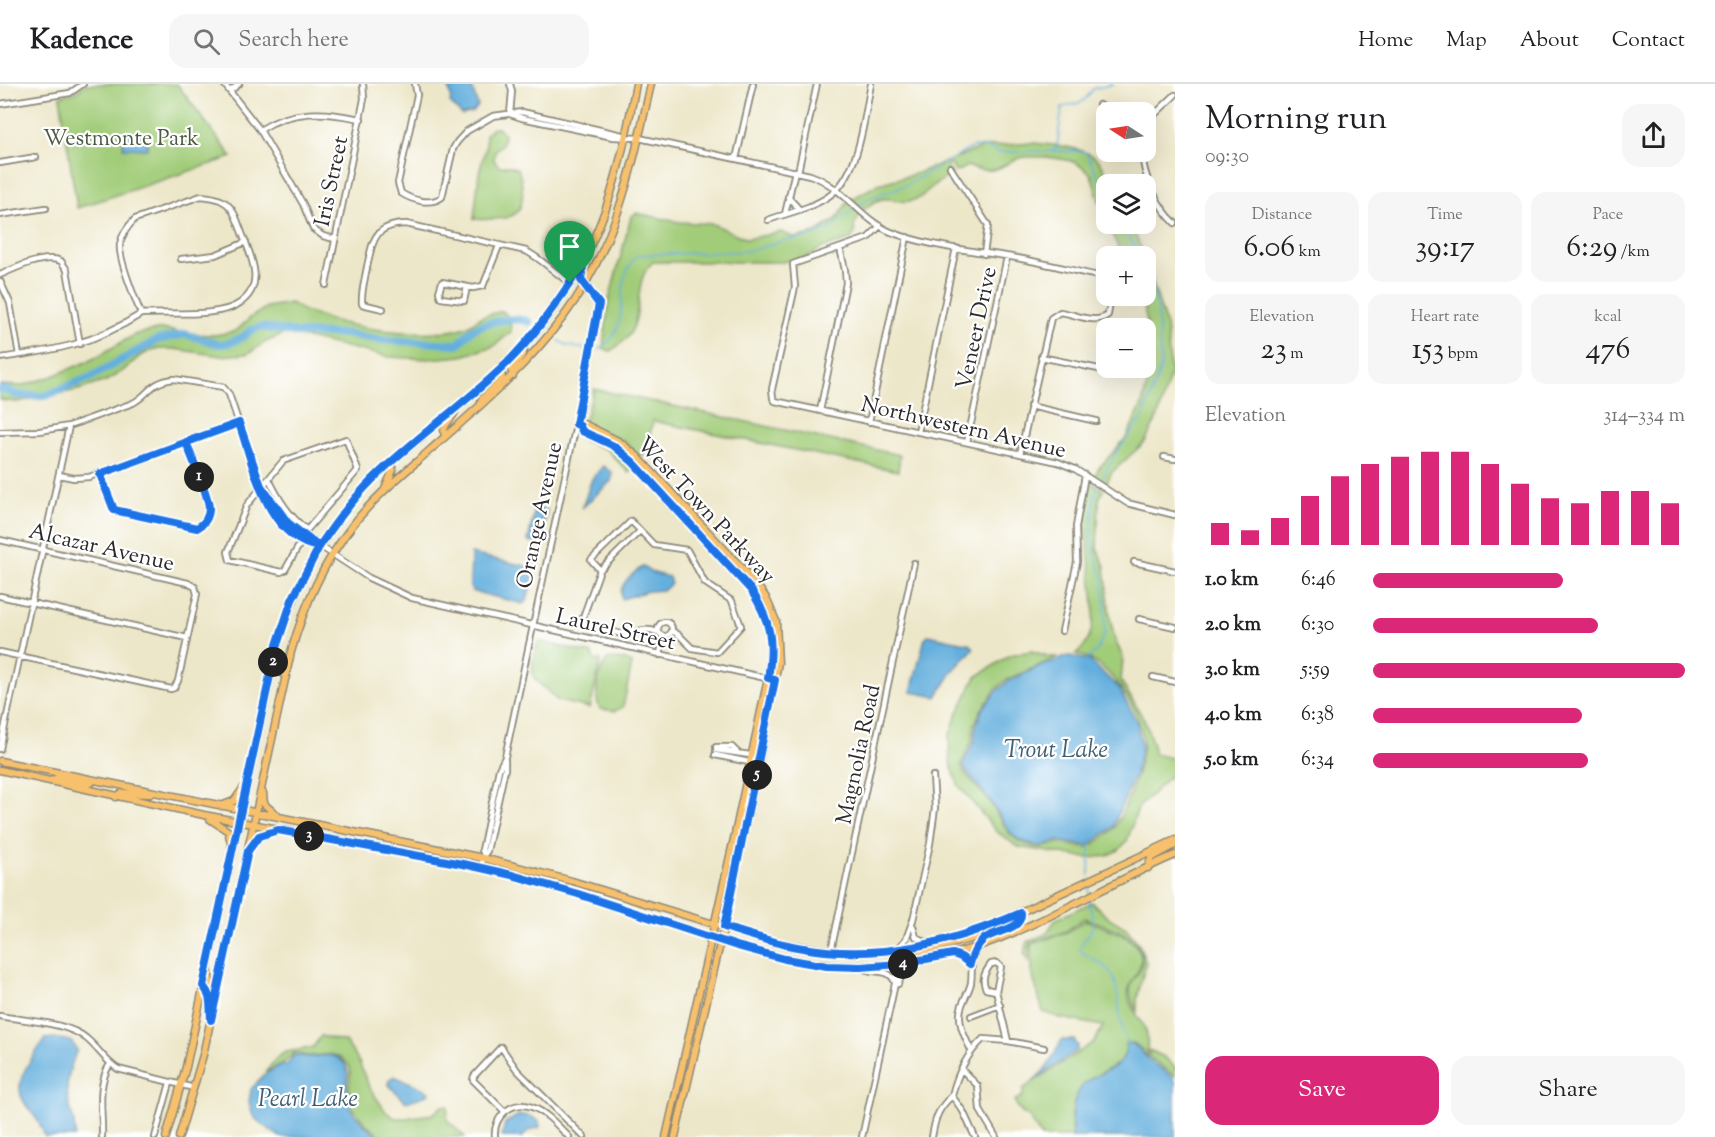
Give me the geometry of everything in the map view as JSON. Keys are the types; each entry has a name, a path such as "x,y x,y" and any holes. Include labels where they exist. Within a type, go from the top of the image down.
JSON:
{"main road":[{"path":"166,1137 182,1085 276,648 292,600 319,547 347,508 373,478 501,368 541,326 570,283 606,207 636,84"},
{"path":"179,1137 211,1020 291,652 306,605 332,555 352,525 385,490 513,375 555,328 584,286 608,238 629,183 651,84"},
{"path":"584,257 581,271 584,286"},
{"name":"Orange Avenue","path":"578,425 599,313 599,304 595,296 584,286"},
{"path":"513,375 511,369 522,355 525,344"},
{"path":"479,407 482,399 502,380 501,368"},
{"path":"445,436 445,426 456,409"},
{"name":"West Town Parkway","path":"666,1137 715,925 768,678 770,630 763,609 751,590 633,462 614,446 582,431 578,425 584,424 620,442 637,456 753,580 766,598 776,621 778,647 775,680 760,758 724,927 675,1137"},
{"path":"385,490 393,470 391,463"},
{"path":"276,648 281,672 286,677"},
{"path":"0,761 393,842 484,857 774,942 831,951 897,950 933,944 980,930 1175,840"},
{"path":"0,769 7,767 36,772 41,769"},
{"path":"0,769 238,822 481,868 578,894 712,938 785,959 827,966 861,967 899,964 953,954 979,946 1010,934 1175,855"},
{"path":"265,774 264,804 281,819"},
{"path":"49,781 57,778 87,784 94,780"},
{"path":"220,807 234,801 247,781"},
{"path":"116,796 122,793 138,795 156,793"},
{"path":"204,815 228,831 232,849"},
{"path":"248,851 259,836 278,830"},
{"path":"367,846 393,842"},
{"path":"1148,868 1151,858 1175,845"},
{"path":"578,894 602,891"},
{"path":"597,900 618,896"},
{"path":"979,946 984,939 1019,922 1021,913"},
{"path":"899,964 905,956 974,938 980,930"},
{"path":"207,964 210,980 217,991"},
{"path":"203,986 210,998 211,1020"}],"street":[{"path":"224,84 260,130 299,197 313,229 323,236 335,239"},
{"path":"230,91 239,84"},
{"name":"Iris Street","path":"326,285 361,119 364,99 363,84"},
{"path":"415,84 417,95 398,183 401,193 408,198 436,202 442,197 453,149 463,134 493,116 510,114 613,137 639,138 818,177 838,189 880,226 907,237 1096,276"},
{"path":"510,84 512,91 510,114"},
{"path":"736,159 753,84"},
{"path":"785,214 788,197 798,172 818,84"},
{"path":"768,220 819,202 838,189 855,159 871,84"},
{"path":"0,104 70,93 82,86"},
{"path":"1156,113 1175,95"},
{"path":"260,130 278,119 317,113 327,112 361,119"},
{"path":"0,163 36,157"},
{"path":"1143,162 1164,212 1175,223"},
{"path":"950,167 988,225 984,254"},
{"path":"0,358 80,344 116,330 141,314 218,311 233,308 241,303 250,293 254,282 254,264 233,211 226,203 210,196 201,196 135,219 127,227 120,245 121,256 141,314"},
{"path":"788,197 799,209"},
{"path":"0,215 46,208"},
{"path":"383,309 362,304 372,241 386,227 406,224 526,251 543,260 553,271 570,283"},
{"path":"820,411 846,283 840,248 872,236 880,226"},
{"path":"869,422 907,237"},
{"path":"181,259 214,255 246,242"},
{"path":"466,287 464,301 441,298 439,292 442,282 473,288 483,286 499,246"},
{"name":"Northwestern Avenue","path":"840,248 793,264 795,287 772,389 773,399 780,403 1064,463 1135,506 1175,515"},
{"path":"918,432 956,248"},
{"name":"Veneer Drive","path":"967,442 1007,257"},
{"path":"0,275 23,265 52,259 61,261 67,270 80,344"},
{"path":"0,281 10,303 19,355"},
{"path":"1020,453 1049,322 1054,314 1066,313 1098,320 1108,315 1109,306"},
{"path":"1041,357 1096,368"},
{"path":"0,432 40,431 69,426 133,403 159,382 174,379 223,387 229,394 264,500 284,528 301,542 319,547"},
{"path":"1030,406 1096,421"},
{"path":"59,476 82,479 100,474 239,423"},
{"name":"Orange Avenue","path":"481,868 488,851 503,780 504,757 578,425"},
{"path":"0,749 69,426"},
{"path":"269,479 279,500 290,515 307,530 358,470 346,439 283,461 248,505 228,552 230,560 280,572 285,570 301,542"},
{"path":"100,474 114,510 197,528 205,522 209,504 186,442"},
{"path":"1164,457 1175,459"},
{"path":"1062,631 1077,562 1076,527 1084,475"},
{"path":"261,486 288,523 319,547"},
{"path":"600,570 591,560 631,521 654,545 687,550 705,583 732,601 741,626 717,652 692,648 672,631 669,624 662,622 657,632"},
{"path":"640,531 600,570 583,617 584,623 628,636 651,629 663,636 672,631"},
{"name":"Alcazar Avenue","path":"0,540 188,583 195,587 197,594 187,638"},
{"name":"Laurel Street","path":"319,547 369,578 412,598 775,680"},
{"path":"1134,562 1175,571"},
{"name":"Magnolia Road","path":"831,951 914,563"},
{"path":"0,596 187,638 178,681 174,688 166,689 0,652"},
{"path":"1139,619 1175,627"},
{"path":"660,655 663,636"},
{"path":"1153,677 1175,682"},
{"path":"716,751 738,753 760,758 749,762 716,751"},
{"path":"897,950 906,939 913,920 930,844 935,808 933,776"},
{"path":"913,920 916,938 933,944"},
{"path":"971,1050 962,1030 960,1008 970,988 972,975 970,964 979,946"},
{"path":"953,954 970,964"},
{"path":"893,998 900,977 914,962"},
{"path":"996,991 986,989 983,983 985,972 991,963 998,963 1001,967 996,991 1008,1041"},
{"path":"862,1137 899,964"},
{"path":"861,967 868,972 884,971 890,974 896,985"},
{"path":"972,1016 1000,1005"},
{"path":"0,1016 69,1029 86,1038 110,1064 127,1073 194,1088"},
{"path":"932,1137 936,1116 942,1105 952,1096 956,1080 971,1050 983,1040 1008,1041 1044,1048"},
{"path":"503,1110 473,1080 474,1076 501,1047 517,1070 584,1137"},
{"path":"102,1137 101,1084 110,1064"},
{"path":"962,1069 978,1086 980,1110 996,1137"},
{"path":"155,1137 170,1083"},
{"path":"952,1096 963,1111 975,1137"},
{"path":"495,1137 497,1121 503,1110 516,1106 530,1106 557,1125 568,1137"}],"green space":[{"name":"Westmonte Park","path":"85,84 177,84 232,157 77,208 60,96 76,92"},
{"path":"492,128 499,128 504,134 503,143 495,151 494,160 499,166 518,169 522,189 521,203 514,214 506,218 474,219 479,173 486,147 486,134"},
{"path":"1031,143 1077,149 1094,157 1096,162 1100,162 1106,174 1096,174 1096,191 1091,174 1076,163 1065,160 1025,157 990,170 967,166 956,172 950,164 947,166 952,174 917,199 879,200 864,210 852,199 878,184 915,174 983,147"},
{"path":"848,201 861,214 854,225 855,233 850,240 822,248 807,257 782,262 653,262 647,269 640,286 637,315 631,332 624,341 610,351 603,348 609,300 631,217 636,213 679,222 713,224 747,239 781,232 795,238 815,233 837,219"},
{"path":"1112,234 1135,234 1140,246 1118,246"},
{"path":"1156,294 1166,325 1171,373 1158,416 1145,442 1112,472 1105,486 1094,479 1098,469 1126,438 1142,405 1148,378 1156,378 1156,318 1146,318 1144,306 1156,306"},
{"path":"291,303 326,319 350,325 427,333 466,327 483,316 503,311 510,319 511,332 494,346 462,356 428,359 389,357 286,333 247,354 221,356 174,349 154,349 140,356 123,371 106,381 78,390 17,402 0,400 0,385 21,386 53,376 91,360 136,334 162,329 188,334 215,335 236,331 251,317 267,307"},
{"path":"594,389 900,455 898,471 653,421 646,452 642,457 621,440 584,422"},
{"path":"581,433 612,448 634,466 629,473 606,449 580,439"},
{"path":"1092,483 1103,490 1099,499 1097,549 1105,566 1110,618 1115,640 1123,657 1121,681 1145,721 1154,754 1175,759 1175,771 1138,808 1127,841 1119,850 1106,856 1087,858 1018,847 996,831 958,785 950,762 949,737 957,714 976,677 1010,655 1032,651 1058,657 1006,680 996,689 981,710 974,725 972,741 961,764 964,772 989,801 1008,832 1018,841 1042,848 1058,843 1088,848 1112,830 1118,821 1137,773 1143,741 1136,714 1121,688 1100,666 1076,654 1087,641 1094,604 1085,518 1086,500"},
{"path":"538,642 592,654 594,660 601,660 590,708 558,701 534,678 534,656"},
{"path":"608,659 626,660 632,664 623,707 615,711 600,709 597,697 599,676"},
{"path":"1092,902 1106,916 1126,928 1139,944 1146,962 1137,999 1137,1011 1130,988 1141,968 1142,957 1133,940 1124,934 1104,924 1084,918 1066,931 1030,943 1029,961 1024,954 1028,941 1046,934 1056,919"},
{"path":"1085,920 1124,936 1138,949 1141,958 1139,969 1128,994 1146,1030 1147,1058 1143,1050 1132,1043 1121,1062 1092,1078 1071,1115 1072,1137 1041,1137 1030,1118 1022,1113 1014,1101 1023,1096 1023,1089 1095,1041 1103,1026 1060,1018 1043,1012 1032,974 1031,944 1067,932"},
{"path":"321,1036 346,1042 359,1062 369,1087 386,1112 395,1118 406,1118 433,1114 442,1106 448,1106 447,1120 465,1137 383,1137 367,1125 353,1108 349,1097 350,1068 341,1058 332,1054 309,1056 294,1053 284,1063 267,1071 277,1057 287,1052 313,1047"},
{"path":"1149,1050 1164,1057 1175,1067 1175,1076 1149,1057"}],"water":[{"path":"448,84 471,84 478,106 473,112 462,115 450,103"},
{"path":"124,133 131,133 131,141 139,141 140,135 148,135 147,149 123,148"},
{"path":"603,466 613,473 611,481 582,508 592,479"},
{"path":"535,508 547,510 540,544 528,541"},
{"path":"471,554 535,568 527,601 523,604 472,591 470,587"},
{"path":"643,567 669,577 671,584 664,590 648,591 622,599 624,585 630,576"},
{"path":"928,635 970,644 974,648 952,672 937,697 911,692 925,638"},
{"name":"Trout Lake","path":"1069,656 1089,660 1119,688 1137,722 1141,751 1135,774 1113,827 1088,846 1058,841 1042,846 1035,845 1019,840 1010,832 963,764 974,742 976,726 982,710 998,690 1007,682 1038,667"},
{"path":"45,1039 71,1041 77,1050 67,1083 75,1137 45,1137 21,1097 20,1088 24,1071"},
{"path":"1062,1040 1074,1040 1078,1046 1077,1050 1033,1081 1047,1067"},
{"path":"1126,1042 1137,1047 1148,1059 1175,1080 1175,1137 1072,1137 1073,1112 1077,1094 1087,1081 1121,1061 1125,1053"},
{"name":"Pearl Lake","path":"294,1055 333,1056 342,1061 347,1072 348,1103 358,1118 379,1137 280,1137 259,1122 253,1116 249,1102 251,1089 264,1075 278,1066 287,1065"},
{"path":"394,1076 429,1092 427,1095 406,1102 388,1084"},
{"path":"519,1115 530,1116 539,1121 540,1127 528,1131 523,1137 502,1137 505,1123"}],"waterway":[{"path":"1052,151 1057,147 1062,107 1083,101 1093,89 1113,84"},
{"path":"860,205 868,199 908,184 973,147 985,147 998,152 1086,152 1097,174"},
{"path":"597,350 610,341 617,330 624,279 638,255 749,251 786,240 808,237 829,229 854,209"},
{"path":"1128,234 1134,246"},
{"path":"1087,660 1097,650 1105,633 1102,575 1092,546 1091,534 1095,492 1115,454 1143,417 1161,367 1156,302"},
{"path":"0,390 17,395 45,396 91,377 157,340 185,334 218,344 229,343 261,327 296,333 346,334 382,340 458,344 471,331 488,323 510,319 529,322"},
{"path":"559,341 568,346 586,349"},
{"path":"1089,876 1090,845"},
{"path":"1089,884 1089,894"},
{"path":"1089,899 1093,918 1092,928 1080,950 1111,973 1115,981 1122,1026 1128,1043"}],"route":[{"path":"570,283 541,326 525,344 486,382 373,478 347,508 319,547 288,523 261,486 239,423 186,442 209,504 205,522 197,528 114,510 100,474 239,423 264,500 273,515 301,542 319,547 292,600 276,648 203,986 210,998 211,1020 248,851 259,836 278,830 512,875 760,953 816,964 849,967 887,966 953,954 967,960 970,964 974,953 984,939 1015,925 1020,920 1021,913 980,930 917,948 864,952 796,947 724,927 775,680 768,678 771,662 770,630 763,609 751,590 715,549 633,462 614,446 582,431 576,424 599,313 599,304 595,296 581,280 584,257 570,283"}]}
